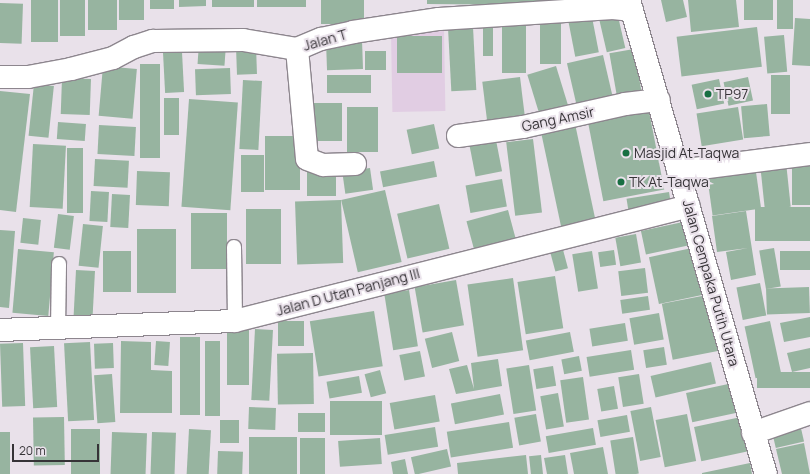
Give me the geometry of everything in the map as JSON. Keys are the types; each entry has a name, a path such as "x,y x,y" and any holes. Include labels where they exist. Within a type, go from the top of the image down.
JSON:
{"street":[{"name":"Jalan T","path":"0,77 28,77 71,69 113,58 134,47 153,41 243,40 297,49 321,39 439,19 613,8 630,5"},
{"name":"Jalan Cempaka Putih Utara","path":"630,5 659,100 678,171 766,474"},
{"path":"297,49 307,159 323,165 355,164"},
{"name":"Gang Amsir","path":"458,136 523,127 625,104 659,100"},
{"path":"678,171 810,154"},
{"name":"Jalan D Utan Panjang III","path":"0,330 58,329 235,321 689,206"},
{"path":"753,433 810,413"}],"lane":[{"path":"234,247 235,321"},
{"path":"58,329 59,264"}],"shaded area":[{"path":"444,31 445,111 392,112 391,32"}],"building":[{"path":"31,0 58,0 58,42 31,42"},
{"path":"60,0 85,0 85,36 60,36"},
{"path":"88,0 117,0 117,30 88,30"},
{"path":"119,0 144,0 144,20 119,20"},
{"path":"150,0 174,0 174,9 150,9"},
{"path":"179,0 206,0 206,6 179,7"},
{"path":"212,0 254,0 254,7 212,7"},
{"path":"257,0 306,0 306,7 257,7"},
{"path":"321,0 364,0 364,24 321,24"},
{"path":"427,0 552,0 552,5 427,4"},
{"path":"661,0 683,0 687,17 666,22"},
{"path":"688,0 736,0 739,27 691,32"},
{"path":"744,0 773,0 773,20 744,20"},
{"path":"777,0 793,0 793,29 777,29"},
{"path":"0,3 23,4 22,44 0,43"},
{"path":"591,12 599,52 575,57 567,17"},
{"path":"617,12 625,48 607,52 598,16"},
{"path":"502,17 526,17 526,73 502,73"},
{"path":"540,17 561,17 561,64 540,64"},
{"path":"795,18 810,19 810,66 792,65"},
{"path":"483,23 493,23 493,56 483,56"},
{"path":"473,27 476,90 451,91 448,28"},
{"path":"757,27 762,67 681,77 677,37"},
{"path":"784,35 787,72 767,74 764,37"},
{"path":"397,36 442,36 442,73 397,73"},
{"path":"362,40 363,69 327,70 326,41"},
{"path":"199,43 226,45 224,66 198,64"},
{"path":"256,46 257,74 237,75 236,47"},
{"path":"634,49 642,94 617,99 609,53"},
{"path":"365,51 386,51 386,70 365,70"},
{"path":"182,52 184,92 165,93 163,53"},
{"path":"603,55 613,100 577,108 567,63"},
{"path":"140,64 160,64 160,158 140,158"},
{"path":"103,66 137,69 133,119 99,116"},
{"path":"556,66 569,108 540,117 527,75"},
{"path":"230,68 231,94 196,95 195,69"},
{"path":"327,75 371,75 371,93 327,93"},
{"path":"771,75 790,75 790,114 771,114"},
{"path":"520,77 525,120 488,124 482,82"},
{"path":"748,77 753,100 729,106 724,82"},
{"path":"62,78 91,79 90,115 61,114"},
{"name":"TP97","path":"719,79 724,103 697,109 692,85"},
{"path":"243,80 262,81 258,150 239,149"},
{"path":"34,84 54,86 48,138 29,136"},
{"path":"0,91 30,94 16,212 0,210"},
{"path":"164,98 179,98 179,135 164,135"},
{"path":"189,99 238,102 230,210 181,207"},
{"path":"310,103 342,103 342,141 310,141"},
{"path":"767,104 770,136 744,138 741,106"},
{"name":"Masjid At-Taqwa","path":"648,106 664,189 603,201 587,118"},
{"path":"347,107 378,107 378,152 347,152"},
{"path":"738,107 743,140 702,146 697,114"},
{"path":"574,119 596,221 561,228 540,126"},
{"path":"58,122 86,124 85,141 57,139"},
{"path":"434,124 439,148 412,154 407,130"},
{"path":"99,125 136,127 134,156 97,154"},
{"path":"495,135 502,171 476,176 468,140"},
{"path":"265,136 300,136 300,190 265,190"},
{"path":"533,139 542,212 515,216 506,142"},
{"path":"33,144 66,146 63,209 30,207"},
{"path":"67,148 83,148 83,213 67,213"},
{"path":"241,155 264,155 264,192 241,192"},
{"path":"95,159 129,161 128,188 94,186"},
{"path":"792,160 810,160 810,205 792,205"},
{"path":"434,161 437,177 383,187 380,171"},
{"path":"786,162 791,207 765,209 760,165"},
{"path":"755,165 761,209 713,215 706,172"},
{"path":"370,168 373,190 345,194 342,172"},
{"path":"137,171 170,172 169,206 136,205"},
{"path":"307,171 336,171 336,196 307,196"},
{"path":"502,179 507,207 470,213 466,185"},
{"path":"385,190 402,262 358,272 341,200"},
{"path":"91,191 109,192 107,222 89,221"},
{"path":"669,192 671,205 629,212 627,199"},
{"path":"112,194 130,195 128,228 110,227"},
{"path":"341,200 343,263 297,265 295,202"},
{"path":"439,204 449,249 407,258 397,214"},
{"path":"755,207 810,207 810,241 755,241"},
{"path":"246,209 281,209 281,264 246,264"},
{"path":"508,210 516,240 474,251 466,221"},
{"path":"746,211 756,275 731,280 726,252 748,248 717,252 712,216"},
{"path":"191,213 227,213 227,269 191,269"},
{"path":"58,214 74,216 70,250 54,248"},
{"path":"23,218 41,220 38,245 20,243"},
{"path":"683,222 688,245 646,254 641,231"},
{"path":"83,224 103,226 99,268 79,266"},
{"path":"137,229 176,229 176,293 137,293"},
{"path":"0,230 15,231 9,308 0,307"},
{"path":"636,234 641,263 620,266 615,238"},
{"path":"562,246 568,268 555,272 549,249"},
{"path":"692,248 702,295 659,304 649,257"},
{"path":"774,248 781,286 766,289 759,251"},
{"path":"18,249 54,252 48,316 12,313"},
{"path":"614,250 616,265 600,267 598,252"},
{"path":"103,251 131,251 131,292 103,292"},
{"path":"592,251 598,289 578,292 572,254"},
{"path":"780,251 810,251 810,270 780,270"},
{"path":"645,268 648,293 621,296 618,271"},
{"path":"76,270 95,271 93,318 74,317"},
{"path":"555,276 563,328 526,334 517,282"},
{"path":"513,278 523,350 478,357 467,284"},
{"path":"456,280 464,325 423,333 415,287"},
{"path":"760,283 766,315 743,320 736,288"},
{"path":"809,287 810,313 767,314 766,289"},
{"path":"409,290 418,346 393,350 384,294"},
{"path":"707,295 718,351 673,360 662,304"},
{"path":"648,296 650,310 622,314 620,300"},
{"path":"374,311 383,366 319,376 310,321"},
{"path":"659,313 664,340 634,345 629,318"},
{"path":"810,317 810,337 784,342 780,323"},
{"path":"278,321 304,321 304,346 278,346"},
{"path":"770,321 781,373 756,378 745,326"},
{"path":"625,323 628,341 592,346 589,329"},
{"path":"227,328 249,328 249,385 227,385"},
{"path":"255,329 273,330 269,401 251,400"},
{"path":"452,332 459,361 432,368 425,339"},
{"path":"570,332 574,352 530,360 526,341"},
{"path":"180,337 200,337 200,415 180,415"},
{"path":"121,341 151,342 151,370 172,371 172,413 120,413"},
{"path":"156,341 170,342 168,366 154,365"},
{"path":"205,341 220,341 220,416 205,416"},
{"path":"90,342 94,420 68,421 64,343"},
{"path":"23,343 25,406 2,407 0,344"},
{"path":"113,343 114,368 95,369 94,344"},
{"path":"54,346 57,407 33,408 30,347"},
{"path":"664,347 667,365 646,368 643,350"},
{"path":"810,348 810,368 792,372 787,353"},
{"path":"631,350 634,370 590,377 587,357"},
{"path":"420,351 425,377 404,381 399,355"},
{"path":"313,353 314,404 278,405 277,354"},
{"path":"579,356 582,371 564,374 561,359"},
{"path":"498,359 502,386 456,394 449,369 467,365 474,389 471,363"},
{"path":"711,362 716,383 656,397 651,376"},
{"path":"529,365 536,410 513,414 506,369"},
{"path":"553,366 556,386 536,389 533,369"},
{"path":"380,370 386,393 371,397 365,374"},
{"path":"757,372 810,372 810,388 757,388"},
{"path":"112,374 115,422 97,423 94,375"},
{"path":"639,374 644,404 623,407 618,377"},
{"path":"359,376 362,393 329,398 327,382"},
{"path":"583,377 589,420 566,423 560,380"},
{"path":"733,383 739,412 692,422 686,393"},
{"path":"614,386 618,409 601,412 597,389"},
{"path":"558,393 564,426 546,430 540,396"},
{"path":"500,394 504,415 455,424 451,404"},
{"path":"435,395 440,422 394,430 390,403"},
{"path":"330,401 382,401 382,435 330,435"},
{"path":"249,407 276,408 275,430 248,429"},
{"path":"651,407 661,457 640,461 630,411"},
{"path":"298,413 325,413 325,432 298,432"},
{"path":"536,414 541,442 519,445 514,418"},
{"path":"687,414 696,461 665,467 656,420"},
{"path":"627,415 630,432 600,437 597,420"},
{"path":"64,417 65,465 34,466 33,418"},
{"path":"741,417 748,451 701,461 694,427"},
{"path":"220,420 239,420 239,443 220,443"},
{"path":"509,422 513,448 451,458 447,432"},
{"path":"800,424 804,442 776,448 772,431"},
{"path":"435,427 438,447 388,455 385,435"},
{"path":"593,428 596,445 549,453 546,436"},
{"path":"71,429 100,429 100,474 71,474"},
{"path":"189,429 211,430 209,474 187,474"},
{"path":"0,432 10,432 10,474 0,474"},
{"path":"112,432 147,433 146,474 111,474"},
{"path":"152,432 176,433 175,474 151,474"},
{"path":"249,437 297,437 297,474 249,474"},
{"path":"633,437 639,474 616,474 610,441"},
{"path":"300,438 325,438 325,474 300,474"},
{"path":"380,438 382,464 340,467 338,441"},
{"path":"804,443 810,474 782,474 776,449"},
{"path":"603,447 608,474 574,474 570,453"},
{"path":"447,449 451,467 415,474 411,457"},
{"path":"218,451 243,452 242,474 217,474"},
{"path":"526,455 528,474 458,474 457,463"},
{"path":"541,455 543,474 531,474 529,456"},
{"path":"565,455 568,474 547,474 544,458"},
{"path":"405,459 408,474 393,474 391,462"},
{"path":"750,463 752,474 702,474 702,473"}],"place":[{"name":"TP97","path":"708,94"},
{"name":"Masjid At-Taqwa","path":"626,153"},
{"name":"TK At-Taqwa","path":"621,182"}]}
